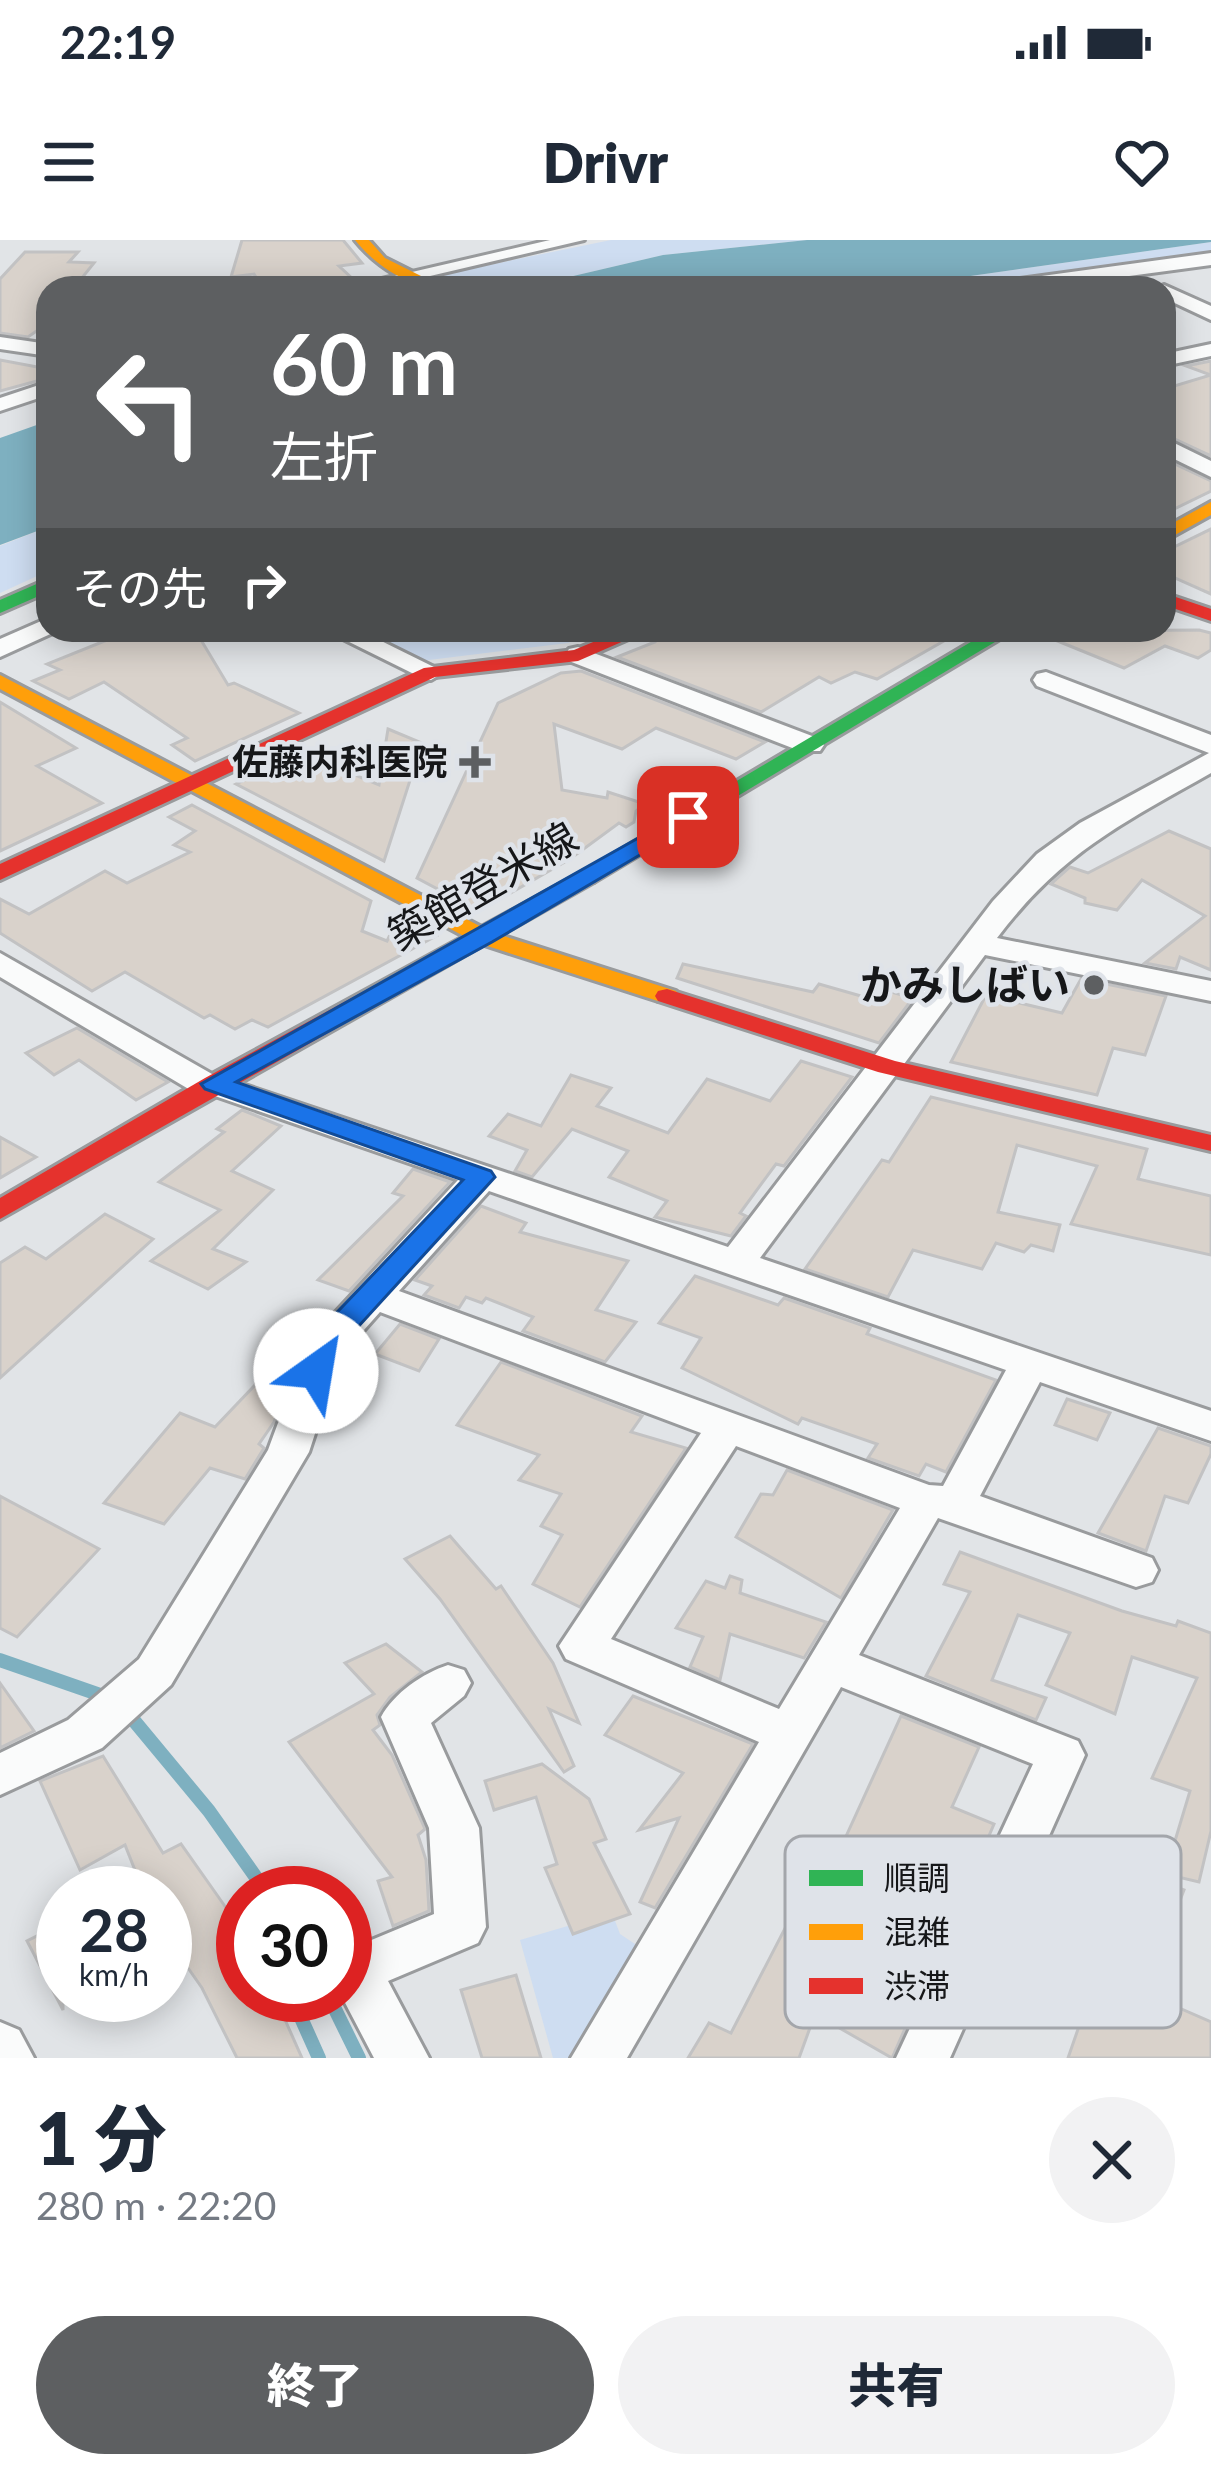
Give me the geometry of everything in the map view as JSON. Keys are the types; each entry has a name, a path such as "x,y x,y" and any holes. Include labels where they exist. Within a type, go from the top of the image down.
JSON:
{"main road":[{"path":"362,240 370,254 407,275"},
{"path":"1176,529 1211,507"},
{"path":"0,607 36,590"},
{"path":"1176,603 1211,615"},
{"path":"0,873 431,672 578,655 610,642"},
{"name":"築館登米線","path":"0,1210 211,1085 483,937 985,642"},
{"path":"0,681 483,937 886,1067 1211,1143"}],"street":[{"path":"403,276 574,240"},
{"path":"1148,276 1211,263"},
{"path":"1100,276 1211,263"},
{"path":"1176,296 1211,314"},
{"path":"0,343 36,348"},
{"path":"1176,357 1211,350"},
{"path":"0,405 36,392"},
{"path":"1176,451 1211,470"},
{"path":"0,649 36,632"},
{"path":"365,642 431,672"},
{"path":"578,655 810,745"},
{"path":"1046,680 1211,745"},
{"path":"736,1263 977,944 1048,860 1211,761"},
{"path":"977,944 1211,991"},
{"path":"0,962 211,1085 1211,1426"},
{"path":"0,1775 85,1734 141,1685 173,1645 288,1452 322,1352 481,1177"},
{"path":"373,1295 1136,1570"},
{"path":"598,2058 830,1663 1029,1364"},
{"path":"728,1426 582,1646 789,1733"},
{"path":"830,1663 1061,1755 1024,1836"},
{"path":"401,2058 355,1971 460,1927 454,1828 405,1717 448,1682"},
{"path":"923,2058 937,2028"},
{"path":"0,2048 7,2058"}],"shaded area":[{"path":"611,240 807,240 663,255 573,276 435,276"},
{"path":"807,240 1211,240 971,276 573,276 663,255"},
{"path":"1211,242 1211,254 1054,276 971,276"},
{"path":"36,425 36,532 0,545 0,438"},
{"path":"36,532 36,576 0,593 0,546"},
{"path":"380,642 570,642 568,643 421,661"},
{"path":"612,1913 620,1934 641,1948 570,2058 553,2058 520,1940"}],"building":[{"path":"242,240 343,240 362,263 339,266 350,276 231,276"},
{"path":"25,252 78,252 69,262 94,263 83,276 36,276 36,331 28,337 0,333 0,279"},
{"path":"0,360 36,367 36,381 0,391"},
{"path":"1211,361 1211,375 1186,366"},
{"path":"1211,375 1211,456 1176,440 1176,385"},
{"path":"1176,465 1211,481 1211,491 1176,508"},
{"path":"1211,529 1211,594 1176,578 1176,546"},
{"path":"1176,630 1211,633 1211,650 1198,658 1165,646 1124,668 1060,642 1176,642"},
{"path":"102,642 202,642 228,685 234,683 299,713 195,761 172,745 187,738 104,682 69,699 33,681 60,670 47,664"},
{"path":"655,642 942,642 877,679 855,672 831,683 819,677 761,712 617,657"},
{"path":"581,671 765,742 736,759 656,728 622,749 554,724 562,790 607,798 608,792 645,804 636,811 634,822 626,827 619,823 570,859 479,911 417,878 498,703 561,673"},
{"path":"0,702 76,748 37,766 102,803 0,851"},
{"path":"388,729 422,743 384,861 236,784 302,753 379,785"},
{"path":"192,805 371,901 362,931 387,941 399,916 436,936 268,1027 252,1020 235,1029 210,1015 204,1018 125,972 92,991 0,933 0,899 29,914 105,871 127,883 190,852 174,845 195,831 169,817"},
{"path":"1169,831 1211,849 1211,970 1180,957 1176,969 1145,963 1205,916 1142,880 1117,910 1085,903 1085,898 1051,884 1070,867 1088,873"},
{"path":"683,964 813,992 819,984 875,1000 884,990 913,998 879,1043 677,978"},
{"path":"1081,979 1166,996 1145,1055 1113,1048 1097,1095 951,1062 986,995 1062,1013"},
{"path":"77,1028 168,1082 136,1100 79,1060 54,1075 26,1053"},
{"path":"801,1061 852,1077 784,1166 776,1164 740,1213 746,1216 731,1236 655,1217 667,1201 609,1177 628,1151 572,1129 532,1177 515,1171 527,1150 489,1136 508,1114 541,1126 571,1075 611,1088 597,1106 668,1133 707,1079 770,1101"},
{"path":"931,1097 1147,1149 1138,1179 1211,1196 1211,1255 1071,1224 1097,1166 1017,1145 998,1212 1060,1225 1053,1251 1031,1245 1024,1252 996,1243 982,1269 913,1250 888,1297 805,1269 882,1160 889,1162"},
{"path":"242,1110 281,1126 232,1171 273,1190 213,1249 246,1262 208,1289 151,1261 220,1210 159,1182 224,1132 217,1129"},
{"path":"0,1137 36,1157 0,1178"},
{"path":"413,1169 450,1182 349,1291 318,1280 403,1196 393,1193"},
{"path":"481,1206 526,1223 520,1232 628,1261 596,1310 636,1322 605,1362 523,1331 533,1317 486,1298 482,1303 466,1297 459,1308 424,1295 432,1286 415,1280"},
{"path":"105,1214 153,1239 0,1378 0,1263 25,1247 46,1259"},
{"path":"695,1276 778,1305 784,1298 870,1328 867,1334 996,1380 946,1472 926,1464 919,1476 868,1458 877,1444 802,1418 798,1424 682,1368 701,1338 659,1323"},
{"path":"400,1324 439,1339 419,1371 375,1354"},
{"path":"277,1362 293,1368 274,1422 259,1444 264,1448 245,1479 210,1468 164,1524 104,1503 180,1413 215,1427"},
{"path":"501,1362 642,1416 631,1432 686,1448 580,1607 533,1584 562,1535 541,1526 561,1494 519,1480 539,1455 457,1425"},
{"path":"1067,1399 1110,1413 1097,1440 1055,1425"},
{"path":"1158,1428 1211,1446 1211,1454 1188,1503 1165,1496 1146,1551 1098,1533"},
{"path":"787,1470 893,1510 841,1598 736,1537 761,1494 773,1495"},
{"path":"0,1496 99,1549 17,1637 0,1628"},
{"path":"450,1536 496,1589 501,1586 553,1663 579,1723 549,1709 574,1766 564,1772 440,1599 405,1559"},
{"path":"960,1552 1122,1611 1176,1626 1178,1621 1211,1633 1211,1831 1199,1882 1181,1878 1181,1836 1176,1836 1190,1791 1152,1778 1197,1678 1132,1657 1115,1714 1046,1685 1070,1633 1018,1615 992,1680 1046,1698 1036,1720 926,1676 970,1592 944,1584"},
{"path":"730,1576 742,1580 740,1593 826,1622 804,1658 730,1634 720,1680 690,1667 703,1637 676,1628 706,1581 725,1588"},
{"path":"386,1644 422,1672 390,1697 377,1715 380,1725 373,1730 392,1755 425,1829 418,1835 426,1860 429,1911 393,1926 378,1881 392,1877 289,1742 374,1694 345,1663"},
{"path":"0,1683 34,1731 0,1748"},
{"path":"633,1696 753,1744 655,1908 640,1902 679,1818 639,1830 683,1773 605,1735"},
{"path":"901,1716 979,1747 952,1807 994,1824 989,1836 846,1836"},
{"path":"103,1756 163,1853 181,1844 216,1894 216,2016 192,1974 192,1866 133,1866 125,1845 87,1866 78,1866 40,1781"},
{"path":"542,1764 589,1799 606,1839 594,1843 630,1914 573,1934 545,1868 557,1864 536,1797 494,1810 485,1781"},
{"path":"785,1928 785,2028 810,2028 799,2058 688,2058 709,2023 731,2033"},
{"path":"36,1936 36,1958 27,1941"},
{"path":"516,1975 541,2058 482,2058 461,1990"},
{"path":"1181,2009 1211,2022 1211,2058 1068,2058 1078,2028 1181,2028"},
{"path":"219,2022 286,2022 302,2058 237,2058"},
{"path":"840,2028 905,2028 892,2058"}],"waterway":[{"path":"0,1660 112,1699"},
{"path":"126,1711 248,1866"},
{"path":"303,2022 319,2058"},
{"path":"341,2022 359,2058"}],"traffic: fast":[{"path":"0,607 36,590"},
{"path":"586,877 985,642"}],"traffic: slow":[{"path":"362,240 380,261 412,276"},
{"path":"1176,529 1211,507"},
{"path":"0,681 483,937 667,996"}],"traffic: jam":[{"path":"1176,603 1211,615"},
{"path":"0,873 431,672 578,655 610,642"},
{"path":"0,1210 214,1084 586,877"},
{"path":"667,996 887,1067 1211,1143"}],"place":[{"name":"佐藤内科医院","path":"475,762"},
{"name":"かみしばい","path":"1094,985"}],"route":[{"path":"316,1371 334,1335 481,1177 214,1084 483,937 688,817"}]}
